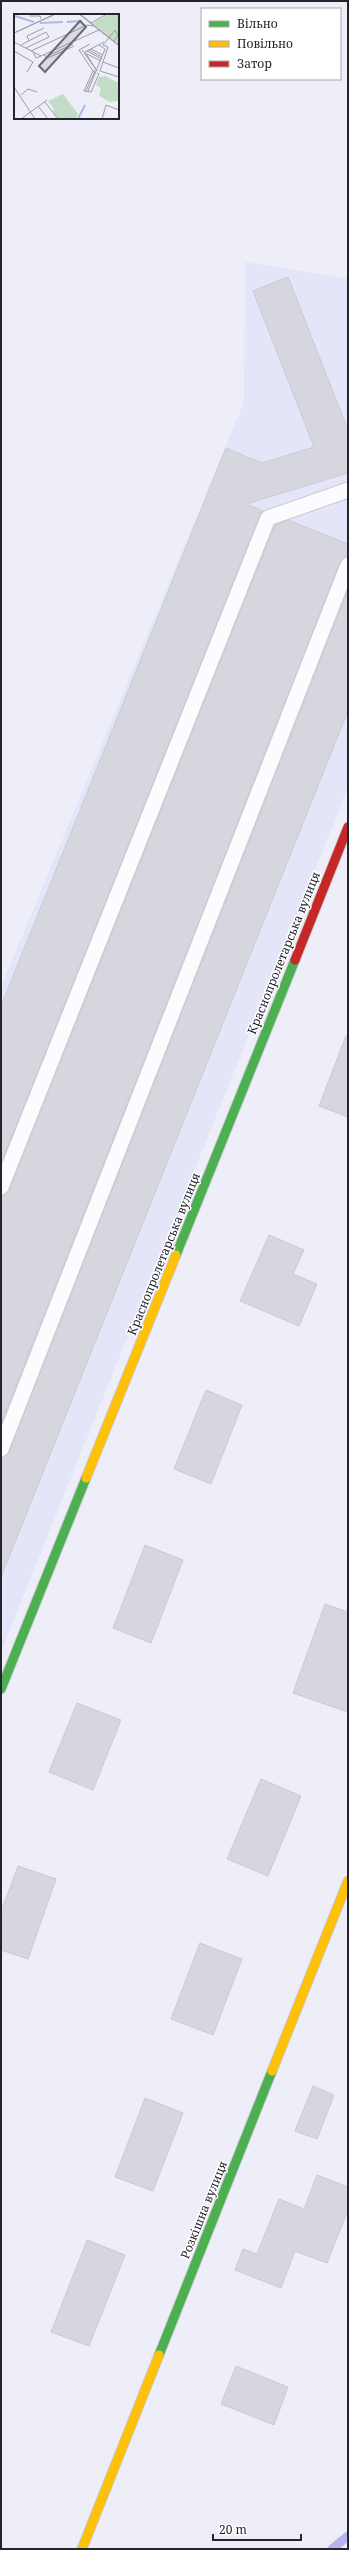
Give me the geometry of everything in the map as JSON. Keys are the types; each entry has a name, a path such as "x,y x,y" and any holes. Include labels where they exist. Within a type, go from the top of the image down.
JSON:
{"street":[{"name":"Краснопролетарська вулиця","path":"1,1689 6,1663 348,827"},
{"name":"Розкішна вулиця","path":"82,2549 348,1881"}],"lane":[{"path":"1,1187 268,518 348,490"},
{"path":"1,1449 348,565"}],"shaded area":[{"path":"245,262 348,278 348,788 1,1652 1,987 244,402"}],"building":[{"path":"288,277 348,430 348,473 246,504 263,511 260,515 1,1163 1,1006 226,448 262,463 314,447 253,291"},
{"path":"288,520 348,544 348,556 340,562 1,1424 1,1196 9,1190 275,525"},
{"path":"348,590 348,711 1,1577 1,1458 9,1452"},
{"path":"346,1036 348,1037 348,1117 319,1106"},
{"path":"269,1235 304,1250 293,1274 317,1284 299,1326 240,1301"},
{"path":"206,1390 242,1405 211,1484 174,1469"},
{"path":"145,1545 183,1560 151,1643 113,1628"},
{"path":"325,1604 348,1612 348,1712 293,1693"},
{"path":"77,1703 121,1720 93,1790 49,1772"},
{"path":"261,1779 301,1796 268,1876 227,1859"},
{"path":"18,1866 56,1879 28,1959 1,1950 1,1912"},
{"path":"200,1943 242,1959 213,2035 171,2019"},
{"path":"313,2086 334,2095 317,2139 295,2131"},
{"path":"145,2098 183,2113 153,2191 115,2177"},
{"path":"317,2175 348,2187 348,2210 327,2263 295,2251 281,2288 235,2270 243,2249 257,2254 279,2199 304,2209"},
{"path":"87,2240 125,2255 89,2346 51,2332"},
{"path":"236,2366 288,2387 274,2425 221,2404"}],"waterway":[{"path":"332,2549 348,2536"}],"traffic: fast":[{"path":"176,1255 295,960"},
{"path":"1,1689 86,1478"},
{"path":"159,2355 272,2071"}],"traffic: slow":[{"path":"86,1478 176,1255"},
{"path":"272,2071 348,1881"},
{"path":"82,2549 159,2355"}],"traffic: jam":[{"path":"295,960 348,827"}]}
